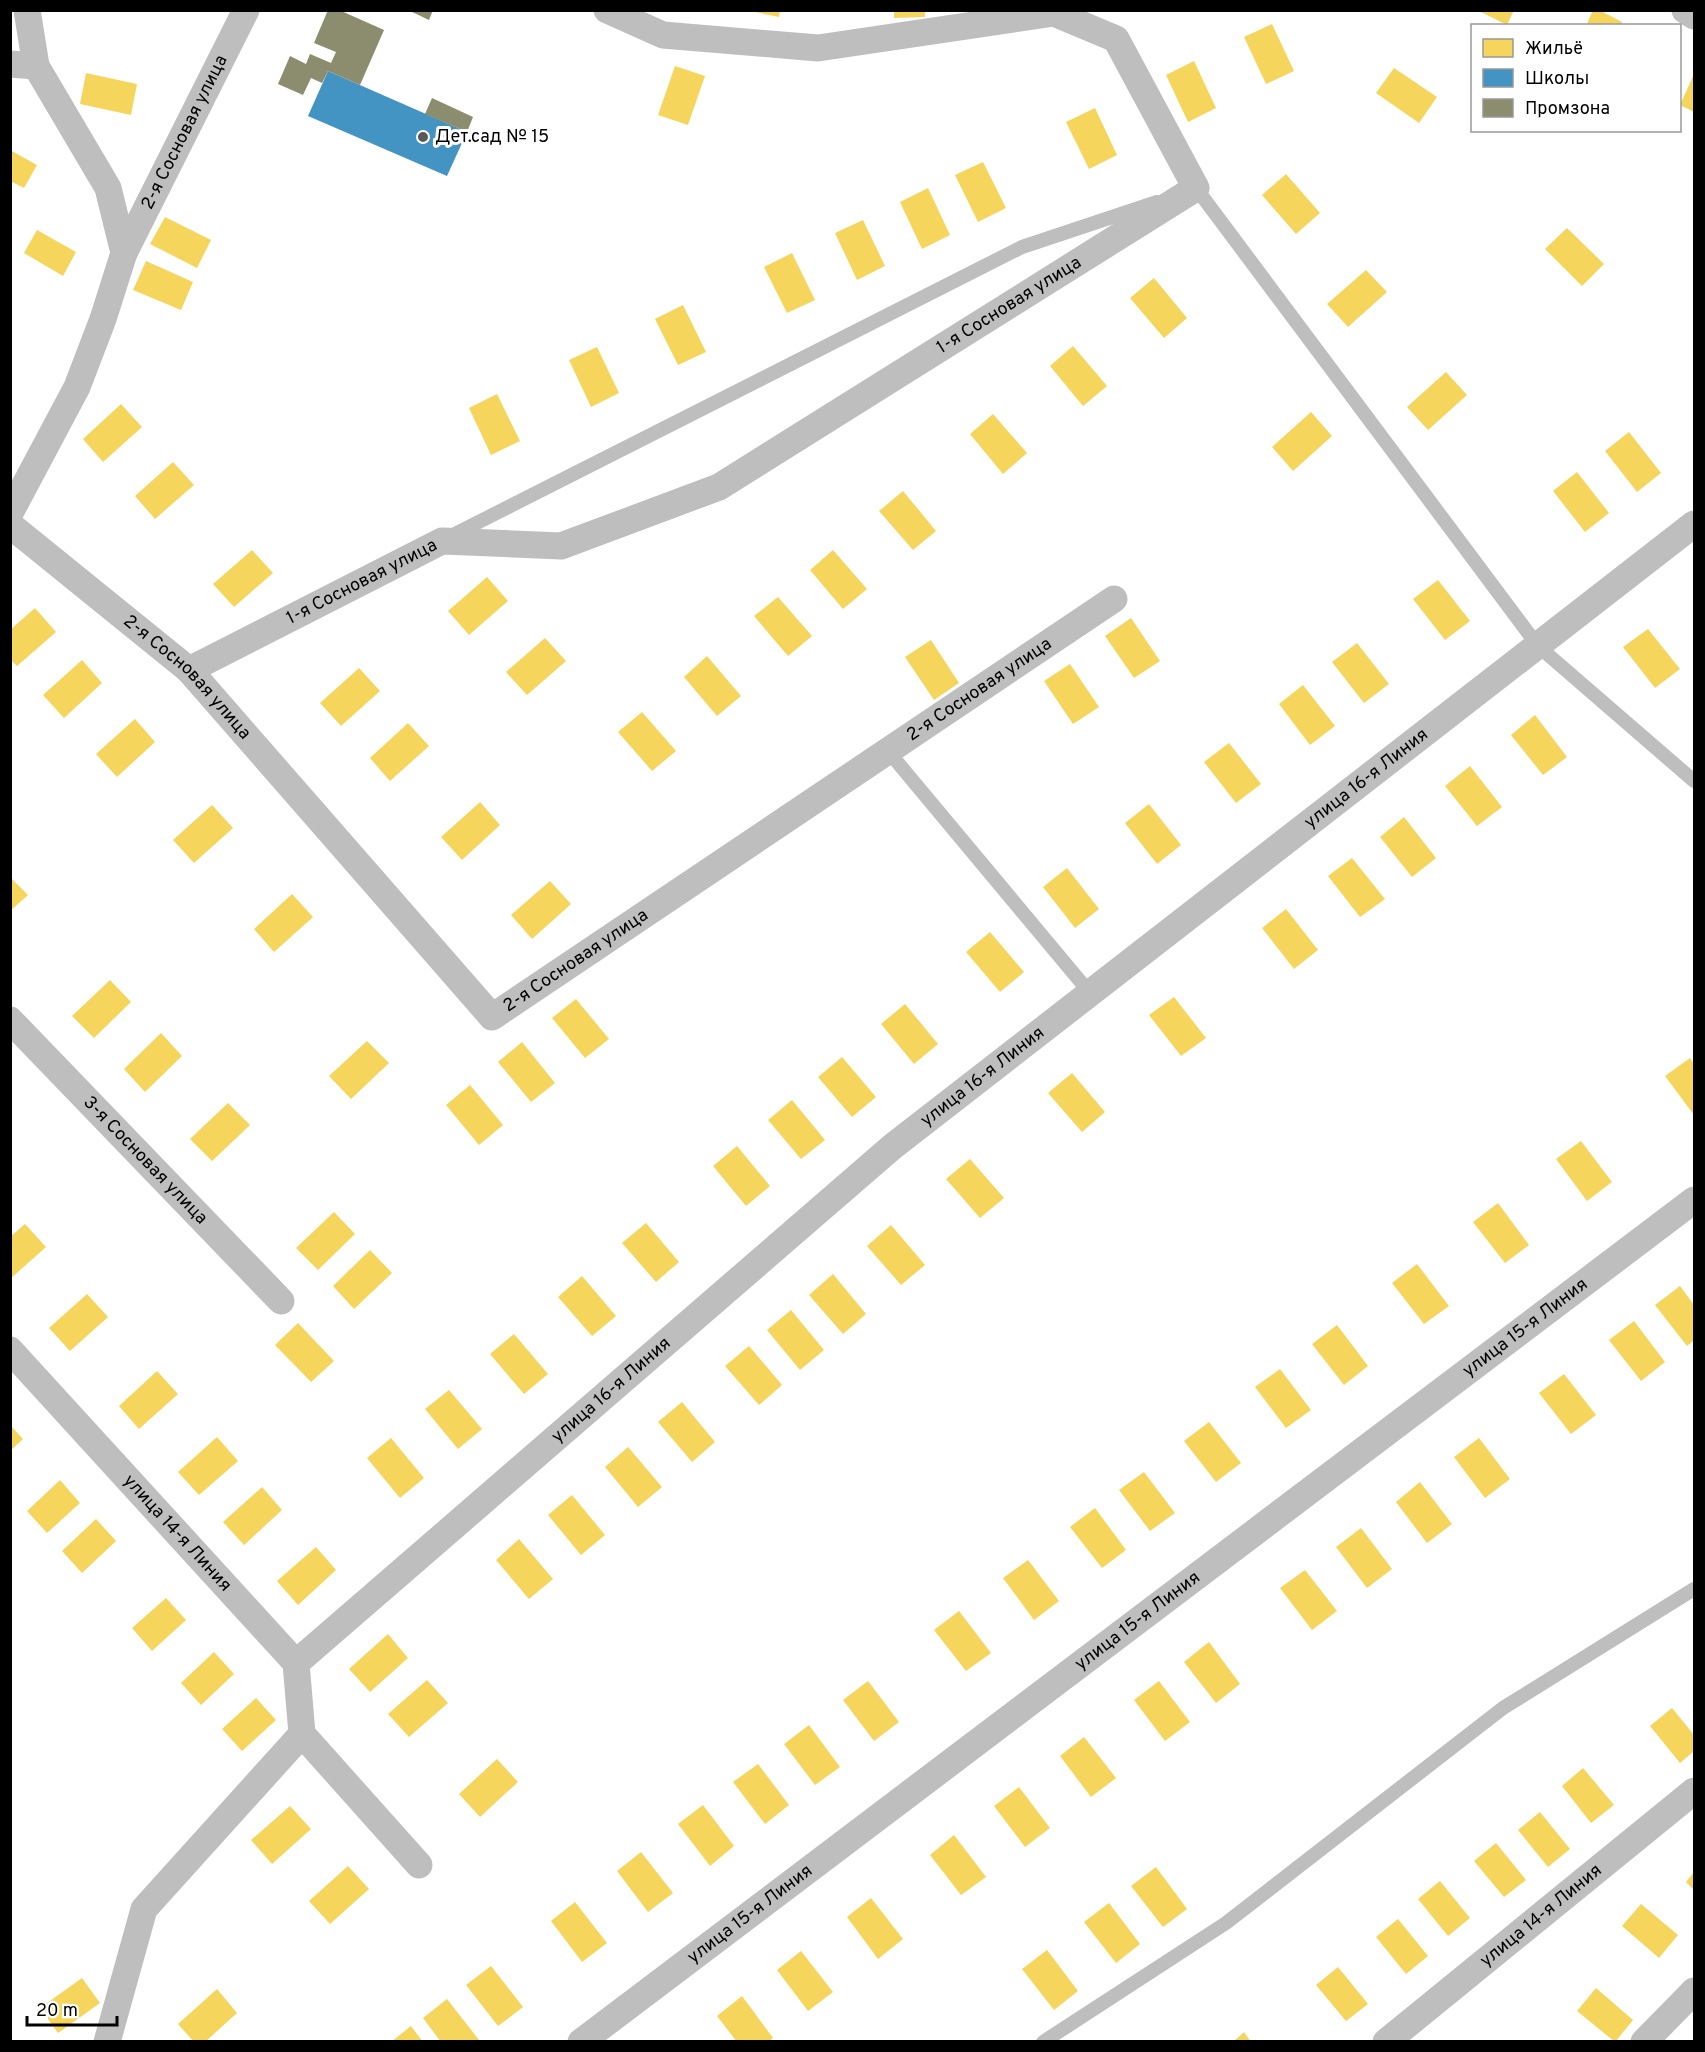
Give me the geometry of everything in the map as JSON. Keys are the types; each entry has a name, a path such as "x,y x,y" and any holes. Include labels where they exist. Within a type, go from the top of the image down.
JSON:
{"street":[{"name":"2-я Сосновая улица","path":"27,10 23,65 108,188 124,253"},
{"name":"2-я Сосновая улица","path":"10,513 77,387 103,319 124,253 246,10"},
{"path":"607,10 663,35 818,48 1054,13 1116,39 1196,188"},
{"path":"1685,10 1695,16"},
{"name":"1-я Сосновая улица","path":"189,670 442,541 561,546 719,487 1196,188"},
{"name":"улица 16-я Линия","path":"296,1663 892,1147 1695,524"},
{"name":"2-я Сосновая улица","path":"10,525 189,670 492,1017 1114,599"},
{"name":"3-я Сосновая улица","path":"10,1020 282,1301"},
{"name":"улица 15-я Линия","path":"581,2042 1695,1200"},
{"name":"улица 14-я Линия","path":"10,1350 296,1663"},
{"path":"296,1663 302,1734 419,1865"},
{"path":"107,2042 144,1909 302,1734"},
{"name":"улица 14-я Линия","path":"1386,2042 1695,1791"},
{"path":"1644,2042 1695,1991"}],"lane":[{"path":"442,541 1022,247 1196,188 1538,646 1695,781"},
{"path":"888,751 1090,993"},
{"path":"1043,2042 1226,1923 1503,1708 1695,1589"}],"building: Жильё":[{"path":"746,10 780,10 779,17"},
{"path":"894,10 925,10 925,17 894,18"},
{"path":"1477,10 1514,10 1507,24"},
{"path":"1593,10 1599,10 1622,22 1622,24 1587,24"},
{"path":"1272,24 1294,71 1266,84 1244,37"},
{"path":"1194,61 1216,108 1188,122 1166,75"},
{"path":"675,66 705,76 688,125 658,115"},
{"path":"1394,68 1437,97 1419,123 1376,93"},
{"path":"86,73 137,84 131,115 80,104"},
{"path":"1694,74 1694,112 1681,106"},
{"path":"1095,108 1117,155 1089,169 1066,122"},
{"path":"10,150 37,165 24,188 10,181"},
{"path":"983,162 1006,208 978,222 955,175"},
{"path":"1286,174 1320,213 1296,234 1262,195"},
{"path":"928,188 950,235 922,249 900,202"},
{"path":"165,217 211,240 197,268 150,244"},
{"path":"863,220 885,266 857,280 835,233"},
{"path":"1567,228 1604,264 1582,286 1545,249"},
{"path":"37,230 76,252 63,276 24,253"},
{"path":"792,253 815,300 787,313 764,267"},
{"path":"146,261 193,282 181,310 133,290"},
{"path":"1366,270 1387,292 1348,327 1327,304"},
{"path":"1154,278 1187,318 1164,338 1130,298"},
{"path":"683,305 706,352 678,365 655,319"},
{"path":"1073,346 1107,386 1083,406 1050,366"},
{"path":"597,347 619,393 591,407 569,360"},
{"path":"1446,372 1467,395 1428,430 1407,407"},
{"path":"497,394 520,441 491,455 469,408"},
{"path":"121,404 142,427 103,462 83,439"},
{"path":"1311,412 1332,436 1293,471 1272,447"},
{"path":"993,414 1027,453 1003,474 970,434"},
{"path":"1629,432 1661,473 1637,492 1605,451"},
{"path":"173,462 194,485 155,519 135,496"},
{"path":"1577,472 1609,513 1585,532 1553,491"},
{"path":"903,491 936,531 913,550 879,511"},
{"path":"252,550 273,573 234,607 213,584"},
{"path":"833,550 867,589 843,609 810,570"},
{"path":"487,577 508,601 469,635 448,611"},
{"path":"1438,580 1470,621 1445,640 1413,599"},
{"path":"778,597 812,636 788,656 754,616"},
{"path":"35,608 56,632 17,666 10,659 10,630"},
{"path":"1131,618 1160,661 1134,678 1105,636"},
{"path":"1648,629 1680,669 1655,688 1623,647"},
{"path":"545,638 566,661 527,695 506,672"},
{"path":"931,640 959,683 934,700 905,657"},
{"path":"1357,643 1389,684 1364,703 1332,662"},
{"path":"707,656 741,696 717,716 684,677"},
{"path":"82,660 102,683 64,718 43,695"},
{"path":"1070,664 1099,707 1073,724 1044,681"},
{"path":"359,668 380,691 341,726 320,703"},
{"path":"1303,685 1335,726 1310,745 1279,704"},
{"path":"642,712 676,751 652,771 618,732"},
{"path":"1535,715 1567,757 1543,775 1511,735"},
{"path":"135,719 155,742 117,777 96,754"},
{"path":"408,723 429,746 390,781 370,758"},
{"path":"1229,743 1261,784 1236,803 1204,762"},
{"path":"1470,766 1502,807 1477,826 1445,786"},
{"path":"480,802 500,825 462,860 441,837"},
{"path":"1149,804 1181,845 1157,864 1125,823"},
{"path":"212,805 233,828 194,863 173,840"},
{"path":"1404,817 1436,858 1412,877 1380,837"},
{"path":"1352,858 1385,899 1360,917 1328,876"},
{"path":"1067,868 1099,909 1075,928 1043,887"},
{"path":"10,877 28,895 10,911"},
{"path":"550,881 571,904 532,939 511,915"},
{"path":"292,894 313,917 274,952 254,929"},
{"path":"1286,909 1318,950 1294,969 1262,928"},
{"path":"990,932 1024,972 1000,992 966,952"},
{"path":"110,980 131,1002 94,1038 72,1016"},
{"path":"1174,997 1206,1038 1181,1056 1149,1015"},
{"path":"576,999 609,1039 585,1058 552,1018"},
{"path":"905,1004 938,1044 914,1064 881,1024"},
{"path":"161,1033 182,1056 145,1092 124,1069"},
{"path":"367,1041 389,1063 351,1099 329,1076"},
{"path":"522,1042 555,1083 531,1102 498,1062"},
{"path":"842,1057 876,1097 852,1117 818,1077"},
{"path":"1690,1058 1694,1064 1694,1115 1665,1076"},
{"path":"1072,1073 1105,1112 1082,1132 1048,1093"},
{"path":"470,1085 503,1125 479,1145 446,1105"},
{"path":"792,1100 825,1140 801,1159 768,1120"},
{"path":"228,1103 250,1125 212,1161 190,1139"},
{"path":"1581,1141 1612,1182 1587,1201 1556,1159"},
{"path":"737,1146 770,1186 746,1206 713,1166"},
{"path":"970,1159 1004,1198 980,1218 946,1179"},
{"path":"1498,1203 1529,1245 1505,1263 1473,1222"},
{"path":"334,1212 355,1234 318,1270 296,1248"},
{"path":"646,1223 679,1262 656,1282 622,1243"},
{"path":"25,1224 46,1247 10,1279 10,1237"},
{"path":"891,1225 925,1265 901,1285 867,1246"},
{"path":"370,1250 392,1273 354,1309 333,1286"},
{"path":"1417,1264 1449,1306 1424,1324 1392,1283"},
{"path":"833,1274 866,1314 843,1334 809,1295"},
{"path":"582,1276 616,1316 592,1336 558,1297"},
{"path":"1680,1286 1694,1305 1694,1340 1687,1346 1655,1305"},
{"path":"87,1294 108,1317 70,1351 49,1328"},
{"path":"791,1310 824,1350 800,1370 767,1330"},
{"path":"1634,1321 1665,1362 1641,1381 1609,1340"},
{"path":"298,1323 334,1361 311,1382 275,1345"},
{"path":"1337,1325 1368,1366 1344,1385 1312,1344"},
{"path":"514,1334 548,1374 524,1394 490,1354"},
{"path":"749,1346 782,1385 759,1405 725,1366"},
{"path":"1280,1369 1311,1410 1286,1428 1255,1387"},
{"path":"157,1371 178,1394 139,1429 119,1406"},
{"path":"1564,1374 1596,1415 1571,1434 1539,1393"},
{"path":"449,1390 482,1429 458,1449 425,1409"},
{"path":"682,1402 715,1442 692,1462 658,1422"},
{"path":"1209,1422 1241,1463 1216,1482 1184,1441"},
{"path":"10,1425 23,1439 10,1451"},
{"path":"217,1437 238,1461 199,1495 178,1472"},
{"path":"391,1438 424,1478 400,1498 367,1458"},
{"path":"1479,1438 1510,1479 1485,1498 1454,1457"},
{"path":"628,1447 662,1487 638,1507 605,1467"},
{"path":"1144,1472 1175,1513 1150,1531 1119,1490"},
{"path":"60,1480 80,1503 47,1533 27,1511"},
{"path":"1420,1482 1452,1524 1427,1543 1396,1502"},
{"path":"262,1487 282,1510 244,1545 223,1522"},
{"path":"572,1495 605,1535 581,1555 548,1515"},
{"path":"1095,1508 1126,1550 1102,1568 1070,1527"},
{"path":"96,1519 116,1541 82,1573 62,1551"},
{"path":"1361,1528 1392,1569 1367,1588 1336,1547"},
{"path":"519,1539 553,1579 529,1599 496,1560"},
{"path":"316,1547 336,1570 298,1605 277,1581"},
{"path":"1028,1560 1059,1601 1034,1620 1003,1578"},
{"path":"1305,1570 1337,1611 1312,1630 1280,1588"},
{"path":"166,1598 186,1620 152,1651 132,1628"},
{"path":"959,1611 991,1653 966,1671 934,1630"},
{"path":"388,1634 408,1658 370,1692 349,1669"},
{"path":"1209,1642 1240,1684 1216,1703 1184,1662"},
{"path":"214,1652 234,1674 201,1705 181,1683"},
{"path":"427,1680 448,1703 409,1737 388,1714"},
{"path":"868,1681 899,1722 874,1741 843,1700"},
{"path":"1159,1681 1190,1722 1165,1741 1134,1700"},
{"path":"256,1698 276,1720 242,1751 222,1729"},
{"path":"1672,1708 1694,1735 1694,1751 1680,1763 1650,1726"},
{"path":"809,1725 840,1767 815,1785 784,1744"},
{"path":"1084,1737 1116,1778 1091,1797 1060,1756"},
{"path":"497,1759 518,1782 480,1817 459,1794"},
{"path":"758,1764 789,1805 765,1824 733,1782"},
{"path":"1583,1768 1614,1805 1591,1823 1562,1786"},
{"path":"1019,1787 1050,1828 1025,1847 994,1806"},
{"path":"703,1805 734,1846 710,1866 678,1824"},
{"path":"290,1806 311,1829 272,1864 251,1840"},
{"path":"1540,1812 1570,1849 1548,1867 1518,1830"},
{"path":"954,1835 986,1877 961,1895 930,1855"},
{"path":"1496,1843 1526,1880 1504,1897 1474,1861"},
{"path":"641,1852 673,1893 648,1912 617,1871"},
{"path":"348,1866 369,1889 330,1924 309,1901"},
{"path":"1156,1867 1187,1909 1163,1927 1131,1886"},
{"path":"1694,1872 1694,1890 1686,1882"},
{"path":"1440,1881 1470,1918 1448,1936 1418,1899"},
{"path":"871,1898 903,1939 878,1959 847,1917"},
{"path":"575,1902 607,1943 582,1962 551,1921"},
{"path":"1109,1903 1140,1944 1116,1963 1084,1922"},
{"path":"1641,1904 1678,1935 1659,1958 1622,1926"},
{"path":"1398,1919 1428,1956 1406,1974 1376,1937"},
{"path":"1047,1950 1078,1991 1054,2010 1022,1969"},
{"path":"801,1951 833,1992 808,2011 777,1970"},
{"path":"491,1966 523,2007 498,2026 466,1985"},
{"path":"1338,1967 1368,2004 1346,2021 1316,1985"},
{"path":"82,1978 100,2003 58,2033 40,2008"},
{"path":"1596,1988 1633,2020 1615,2042 1577,2011"},
{"path":"217,1989 237,2013 205,2042 194,2042 178,2024"},
{"path":"742,1996 773,2038 768,2042 737,2042 717,2016"},
{"path":"447,1999 479,2040 477,2042 441,2042 423,2018"},
{"path":"411,2026 423,2042 391,2042"},
{"path":"1244,2032 1251,2042 1233,2042"}],"building: Школы":[{"path":"328,71 467,132 447,176 308,116"}],"building: Промзона":[{"path":"328,10 339,10 384,30 360,85 328,71 322,83 311,78 303,95 278,84 290,56 306,64 310,54 331,63 336,52 314,43"},
{"path":"408,10 433,10 429,20"},
{"path":"432,98 473,117 467,132 425,114"}],"place":[{"name":"Дет.сад № 15","path":"423,137"}]}
